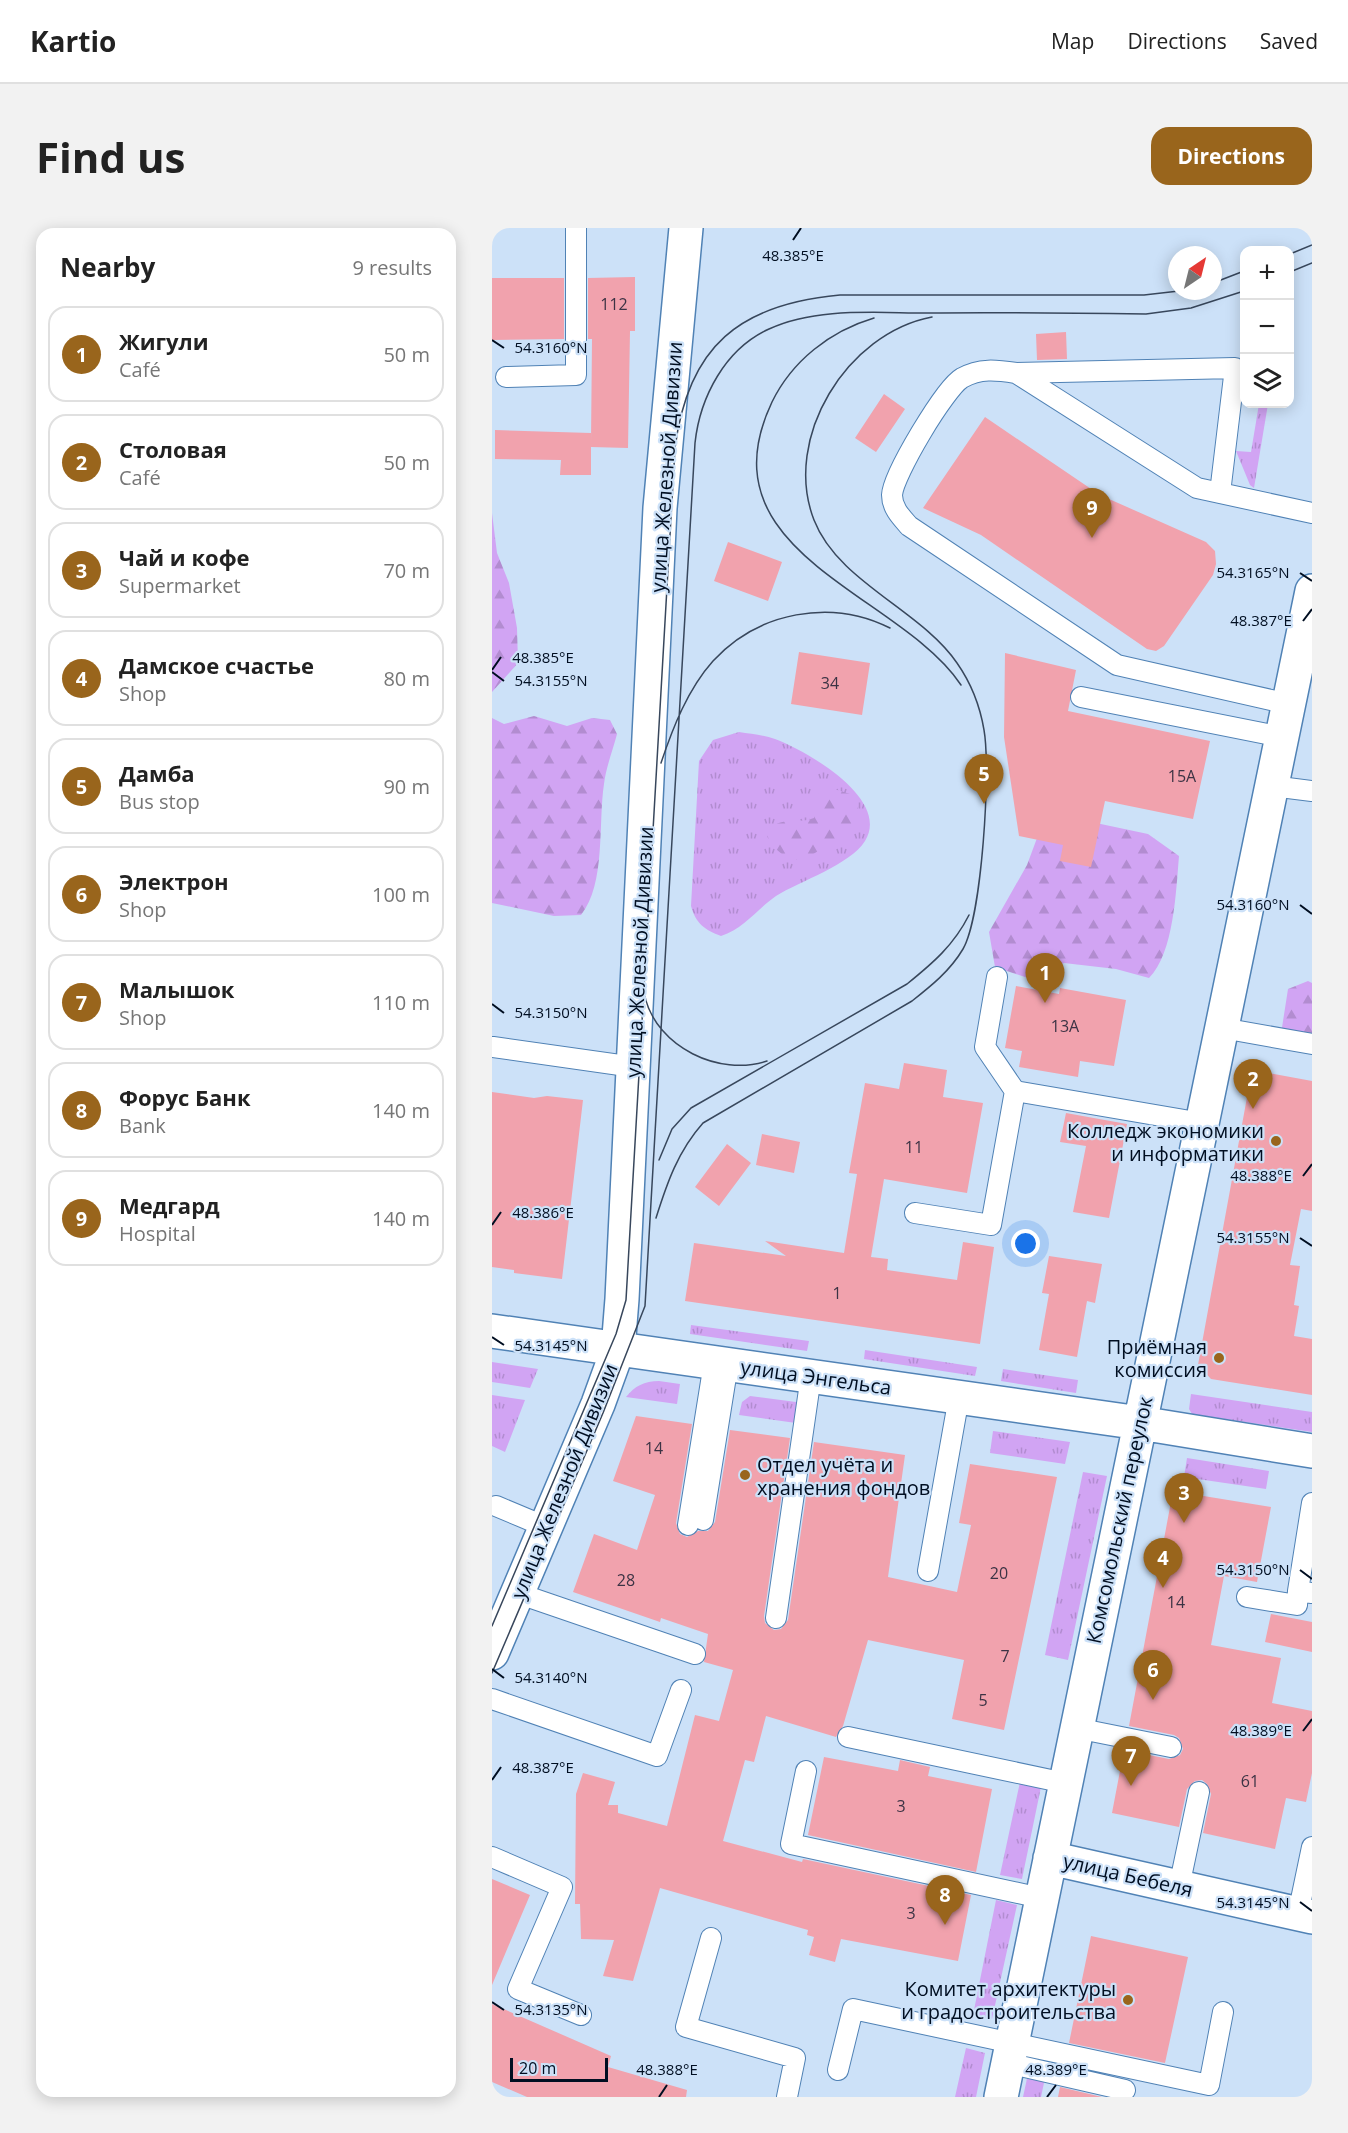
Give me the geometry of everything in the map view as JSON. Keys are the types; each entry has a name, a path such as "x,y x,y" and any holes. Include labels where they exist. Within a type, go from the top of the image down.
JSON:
{"street":[{"name":"улица Железной Дивизии","path":"492,1653 618,1349 660,508 686,228"},
{"name":"Комсомольский переулок","path":"1000,2097 1312,591"},
{"name":"улица Энгельса","path":"492,1331 1140,1423 1312,1450"},
{"name":"улица Бебеля","path":"1050,1858 1305,1916"}],"lane":[{"path":"506,377 576,375 576,228"},
{"path":"1220,493 1235,368 1016,373 996,370 978,371 960,379 949,392 900,467 892,497 897,512 909,526 1117,665 1289,704"},
{"path":"1016,373 1197,488 1312,513"},
{"path":"1081,697 1282,737"},
{"path":"1272,786 1312,791"},
{"path":"915,1213 992,1225 1015,1091 984,1047 997,977"},
{"path":"1222,1028 1312,1044"},
{"path":"493,1047 633,1067"},
{"path":"1015,1091 1202,1123"},
{"path":"696,1523 721,1364"},
{"path":"776,1618 811,1376"},
{"path":"928,1571 959,1397"},
{"path":"1247,1597 1296,1605 1305,1592 1312,1503"},
{"path":"496,1506 546,1527"},
{"path":"517,1593 695,1654"},
{"path":"492,1699 657,1756 681,1690"},
{"path":"1076,1728 1172,1748"},
{"path":"848,1737 1065,1783"},
{"path":"806,1771 791,1844 1041,1898"},
{"path":"1179,1887 1199,1791"},
{"path":"1305,1916 1312,1847"},
{"path":"492,1857 562,1887 518,1989 581,2016"},
{"path":"711,1938 686,2027 795,2058 787,2097"},
{"path":"838,2070 853,2009 1010,2053 1125,2090"},
{"path":"1010,2053 1209,2085 1223,2012"}],"green space":[{"path":"1258,408 1267,408 1254,488 1250,485 1236,451 1251,452"},
{"path":"492,513 497,553 509,583 517,628 518,663 492,692"},
{"path":"534,716 567,726 592,718 610,720 617,734 604,784 598,870 589,902 581,915 554,916 492,903 492,718 504,724"},
{"path":"739,732 775,739 824,765 856,793 866,809 870,825 865,841 848,858 776,896 744,924 721,936 702,926 691,906 699,761 713,740"},
{"path":"828,787 850,794 858,802 856,819 852,826 835,842 805,858 795,860 785,856 769,840 767,836 770,829 780,822 814,818 818,794"},
{"path":"1063,816 1148,834 1179,856 1169,938 1157,967 1149,978 1116,969 1064,963 1028,978 995,967 989,932 1027,865 1040,830"},
{"path":"1308,981 1312,983 1312,1039 1281,1034 1288,989"},
{"path":"691,1325 809,1341 807,1351 690,1334"},
{"path":"865,1350 977,1367 975,1376 864,1359"},
{"path":"492,1362 538,1369 530,1388 492,1382"},
{"path":"1003,1369 1078,1380 1076,1393 1001,1381"},
{"path":"659,1381 680,1384 677,1404 626,1397 640,1385"},
{"path":"1191,1394 1312,1412 1312,1432 1192,1414 1189,1409"},
{"path":"492,1395 525,1400 505,1452 492,1446"},
{"path":"750,1396 796,1402 799,1405 796,1423 739,1415 742,1402"},
{"path":"993,1431 1070,1442 1065,1464 990,1453"},
{"path":"1187,1458 1269,1471 1266,1489 1184,1477"},
{"path":"1083,1472 1107,1476 1068,1660 1045,1655"},
{"path":"1020,1782 1041,1787 1022,1879 1000,1875"},
{"path":"996,1900 1017,1905 992,2019 973,2015"},
{"path":"966,2048 985,2053 976,2097 955,2097"},
{"path":"1028,2074 1045,2078 1041,2097 1023,2097"}],"building":[{"path":"635,277 635,331 630,331 628,448 591,447 591,475 560,475 561,460 495,459 495,430 591,433 591,441 592,339 588,339 588,278"},
{"path":"492,278 564,278 564,339 492,340"},
{"path":"1066,332 1067,359 1037,360 1036,334"},
{"path":"884,394 905,409 876,452 855,438"},
{"path":"985,417 1100,495 1206,542 1215,551 1216,564 1213,575 1164,646 1156,651 1147,649 981,535 923,508"},
{"path":"728,542 782,562 768,601 714,581"},
{"path":"799,652 870,663 862,715 791,704"},
{"path":"1005,653 1076,670 1068,711 1210,741 1193,819 1105,801 1091,867 1060,861 1063,845 1019,836 1004,737"},
{"path":"1016,986 1059,994 1060,988 1126,1000 1114,1066 1080,1061 1078,1077 1019,1067 1022,1051 1005,1048"},
{"path":"904,1063 947,1070 943,1097 983,1103 967,1193 884,1179 871,1257 888,1259 887,1270 957,1280 963,1242 994,1247 980,1344 685,1301 694,1243 786,1256 765,1241 844,1253 857,1174 849,1173 865,1083 899,1089"},
{"name":"Колледж экономики и информатики","path":"1252,1070 1312,1081 1312,1211 1301,1209 1290,1265 1300,1266 1294,1305 1299,1306 1294,1336 1312,1339 1312,1395 1211,1379 1198,1365"},
{"path":"492,1092 534,1098 547,1096 583,1100 562,1279 514,1273 514,1270 492,1267"},
{"path":"1066,1113 1127,1124 1109,1218 1073,1212 1086,1146 1060,1142"},
{"path":"762,1134 800,1142 794,1173 756,1165"},
{"path":"727,1144 751,1163 719,1206 695,1187"},
{"path":"1049,1256 1102,1264 1095,1303 1087,1301 1077,1357 1039,1350 1049,1294 1042,1293"},
{"path":"636,1416 692,1424 676,1523 680,1534 687,1537 698,1531 708,1531 715,1522 730,1430 790,1438 764,1616 765,1623 774,1630 781,1629 788,1620 814,1442 905,1455 888,1577 957,1592 971,1525 959,1523 970,1464 1057,1477 1004,1730 952,1719 964,1660 868,1640 843,1726 836,1737 766,1716 754,1762 745,1760 723,1841 802,1862 803,1859 971,1895 958,1961 841,1939 835,1962 809,1955 814,1937 807,1935 808,1930 660,1888 633,1981 603,1976 614,1940 581,1939 580,1904 575,1904 576,1794 583,1773 615,1782 608,1805 618,1805 618,1813 667,1826 695,1715 719,1721 733,1670 704,1662 708,1634 661,1618 660,1622 573,1592 594,1534 637,1550 655,1495 613,1481"},
{"path":"1173,1491 1271,1507 1257,1582 1224,1576 1211,1645 1281,1658 1272,1703 1312,1711 1312,1773 1306,1802 1286,1798 1275,1849 1203,1833 1211,1794 1207,1784 1202,1780 1195,1781 1187,1789 1179,1827 1112,1813 1124,1750 1169,1759 1180,1755 1183,1749 1179,1738 1174,1735 1129,1726"},
{"path":"1271,1614 1312,1622 1312,1652 1265,1642"},
{"path":"824,1757 898,1771 900,1760 930,1767 928,1776 992,1789 976,1872 808,1835"},
{"path":"492,1879 530,1895 492,1985"},
{"name":"Комитет архитектуры и градостроительства","path":"1091,1936 1188,1957 1165,2063 1069,2043"},
{"path":"492,2004 611,2056 608,2067 687,2090 686,2097 527,2097 492,2082"},
{"path":"1060,2087 1102,2097 1058,2097"}],"tram line":[{"path":"1294,252 1312,245"},
{"path":"1294,270 1312,263"},
{"path":"1222,280 1240,273"},
{"path":"492,1626 616,1334 626,1300 675,448 682,413 692,382 707,357 725,337 747,320 774,308 805,300 840,295 1144,295 1168,292"},
{"path":"492,1673 603,1413 645,1306 695,443 702,409 717,376 740,349 753,338 769,329 806,317 867,312 1146,314 1191,308 1240,292"},
{"path":"656,1218 680,1156 703,1123 912,1001 952,964 963,949 970,932 980,875 986,776 984,730 971,687 957,663 942,644 860,579 841,561 826,542 814,520 806,488 807,456 815,424 829,394 849,367 873,344 901,327 932,317"},
{"path":"874,318 828,339 801,361 780,387 772,402 757,454 763,497 784,534 817,566 896,623 932,653 961,685"},
{"path":"661,763 676,722 704,672 731,644 751,631 773,621 820,612 867,619 890,628"},
{"path":"659,1160 672,1129 691,1108 907,984 942,953 957,935 969,915"},
{"path":"645,997 652,1015 662,1030 692,1054 729,1065 748,1065 767,1061"}],"place":[{"name":"Медгард","path":"1092,538"},
{"name":"Дамба","path":"984,804"},
{"name":"Жигули","path":"1045,1003"},
{"name":"Столовая","path":"1253,1109"},
{"name":"Колледж экономики и информатики","path":"1276,1141"},
{"name":"Приёмная комиссия","path":"1219,1358"},
{"name":"Отдел учёта и хранения фондов","path":"745,1475"},
{"name":"Чай и кофе","path":"1184,1523"},
{"name":"Дамское счастье","path":"1163,1588"},
{"name":"Электрон","path":"1153,1700"},
{"name":"Малышок","path":"1131,1786"},
{"name":"Форус Банк","path":"945,1925"},
{"name":"Комитет архитектуры и градостроительства","path":"1128,2000"}]}
